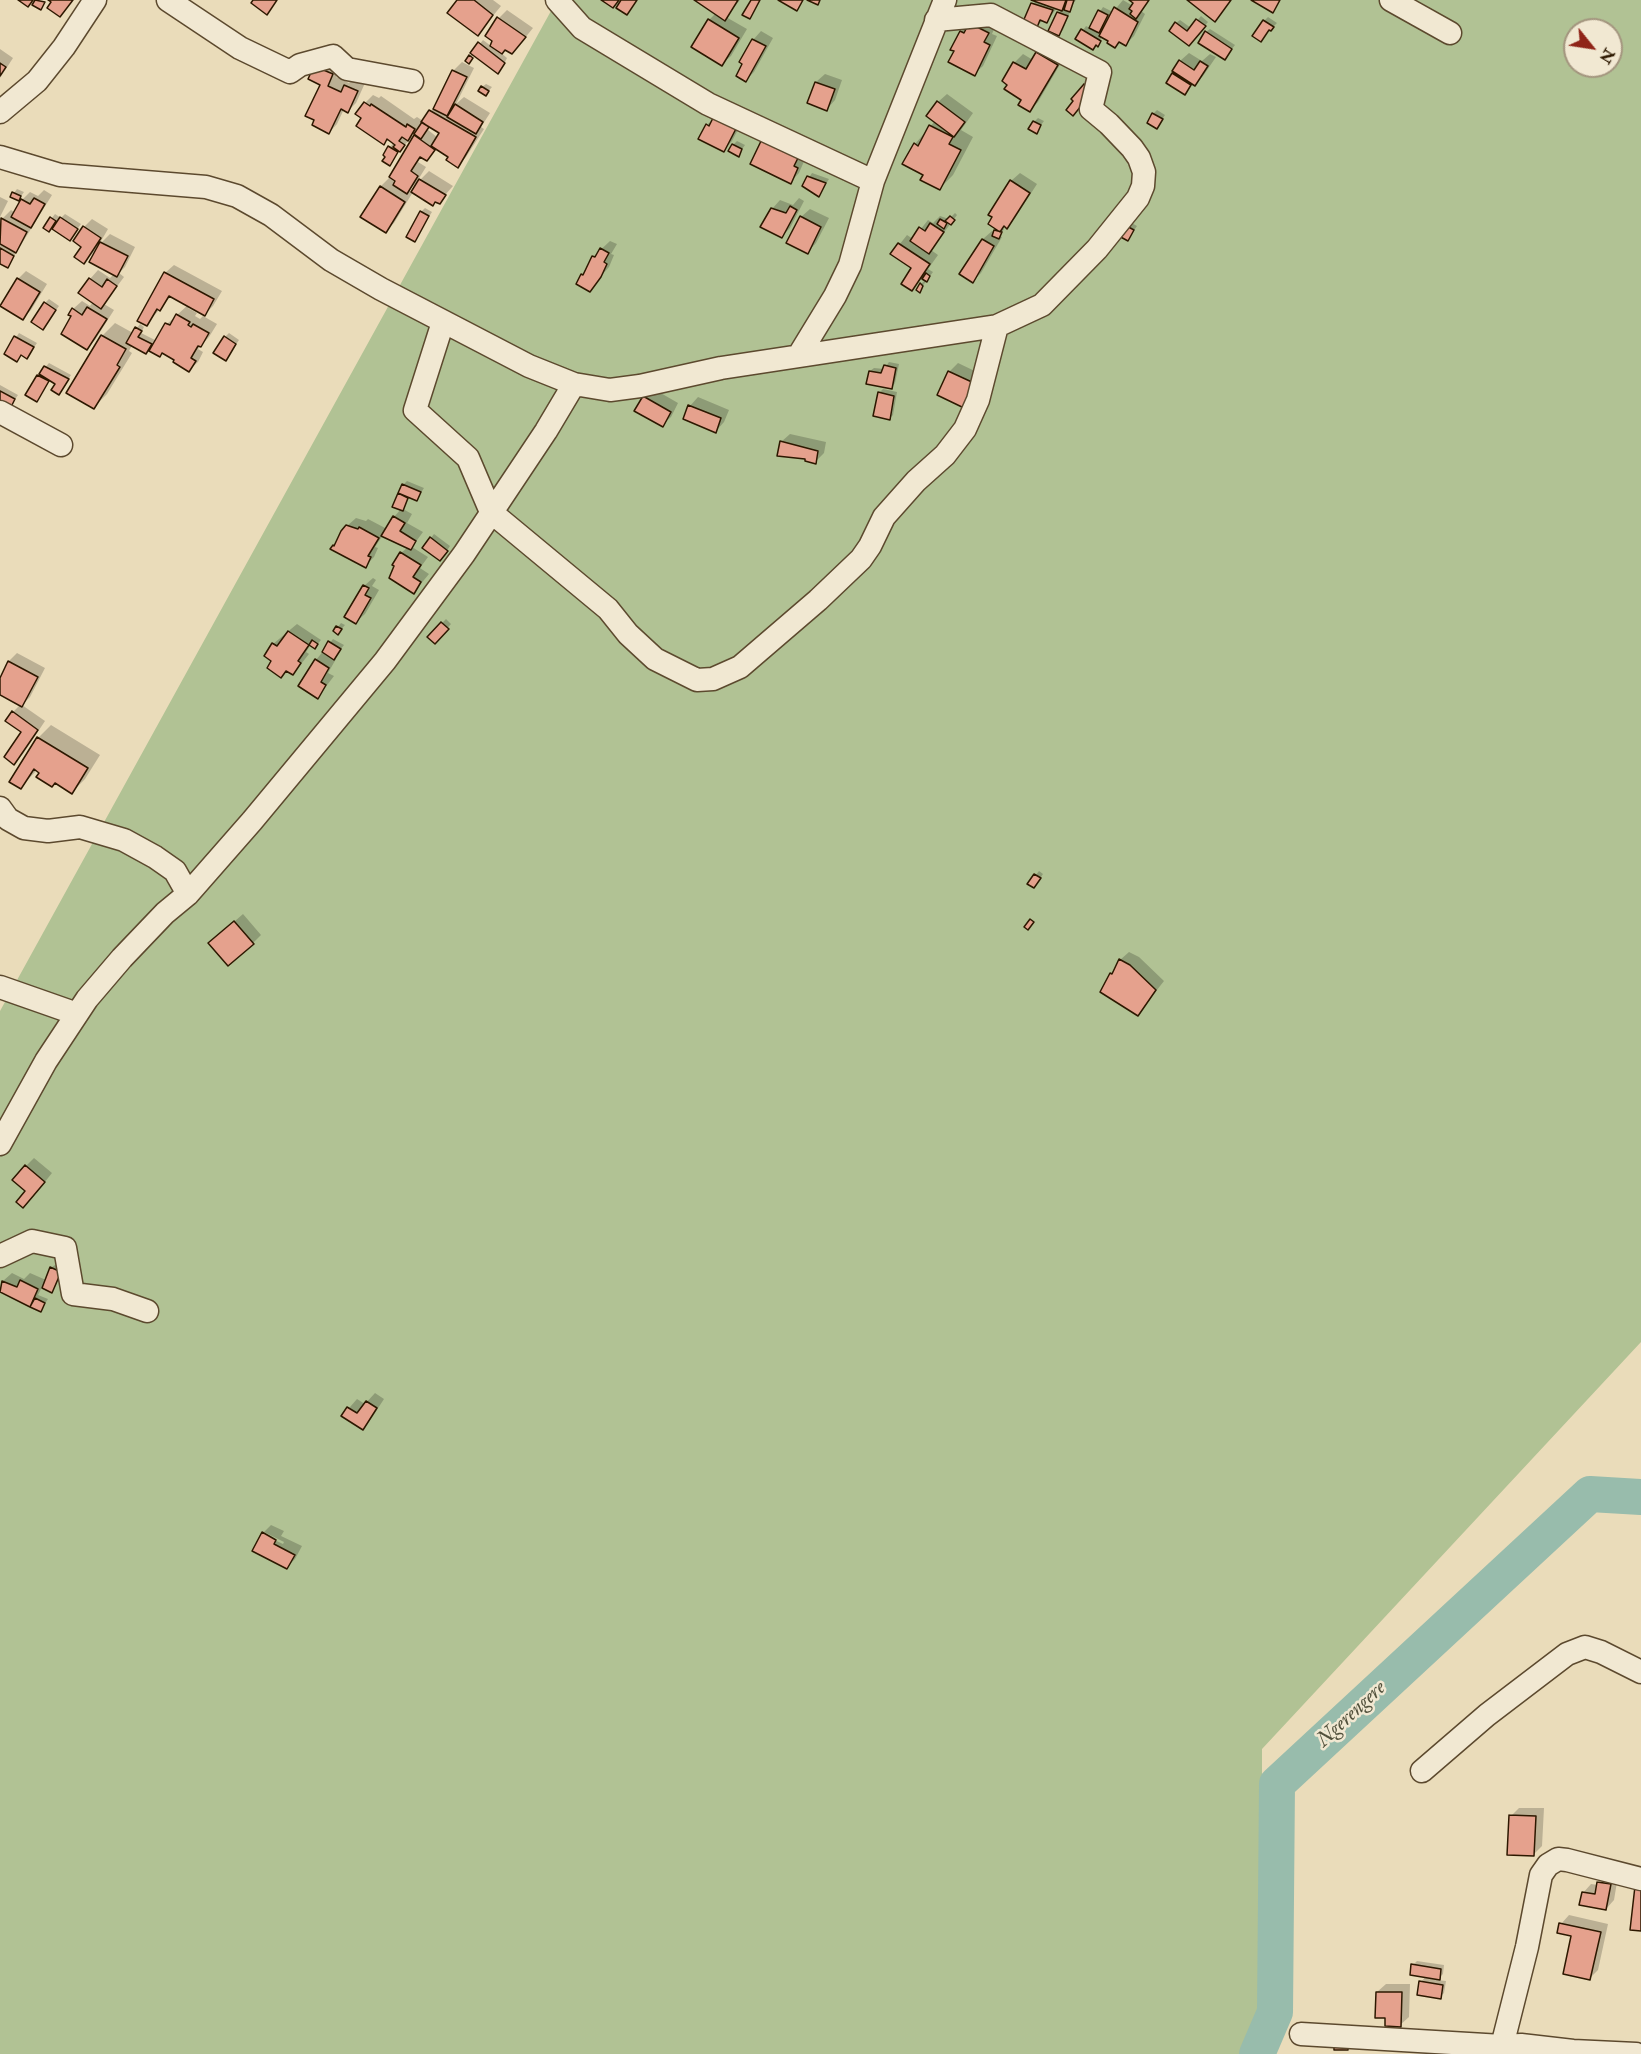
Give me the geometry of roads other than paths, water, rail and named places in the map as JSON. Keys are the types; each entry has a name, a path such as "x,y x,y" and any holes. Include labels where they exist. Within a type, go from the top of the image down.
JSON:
{"street":[{"path":"0,112 37,81 64,47 95,0"},
{"path":"168,0 240,48 290,72 300,65 333,56 347,69 412,81"},
{"path":"557,0 582,28 708,105 873,181"},
{"path":"1391,0 1449,33"},
{"path":"0,157 60,175 206,187 237,196 271,215 331,260 443,322 529,366 574,384 610,390 799,355 996,326 1042,305 1097,249 1138,198 1143,186 1144,172 1139,158 1109,124 1091,109 1100,72 991,15 940,10 873,181 850,265 835,296 799,355"},
{"path":"443,322 415,410 468,458 491,512 608,609 628,634 655,659 697,680 713,679 740,667 818,600 861,559 884,517 916,480 952,446 966,429 978,400 996,326"},
{"path":"0,1144 46,1061 87,999 122,958 188,894 385,661 464,554 546,431 574,384"},
{"path":"0,412 61,445"},
{"path":"0,808 8,819 24,828 48,831 80,827 124,840 175,871 188,894"},
{"path":"0,987 77,1014"},
{"path":"0,1256 32,1241 65,1248 73,1294 113,1299 147,1311"},
{"path":"1422,1771 1487,1715 1567,1654 1585,1647 1601,1652 1641,1672"},
{"path":"1502,2046 1527,1947 1541,1875 1548,1865 1558,1859 1567,1860 1641,1879"},
{"path":"1301,2034 1502,2046 1521,2045 1574,2051 1636,2054"}],"waterway":[{"name":"Ngerengere","path":"1257,2054 1275,2012 1277,1784 1590,1494 1641,1497"}]}
